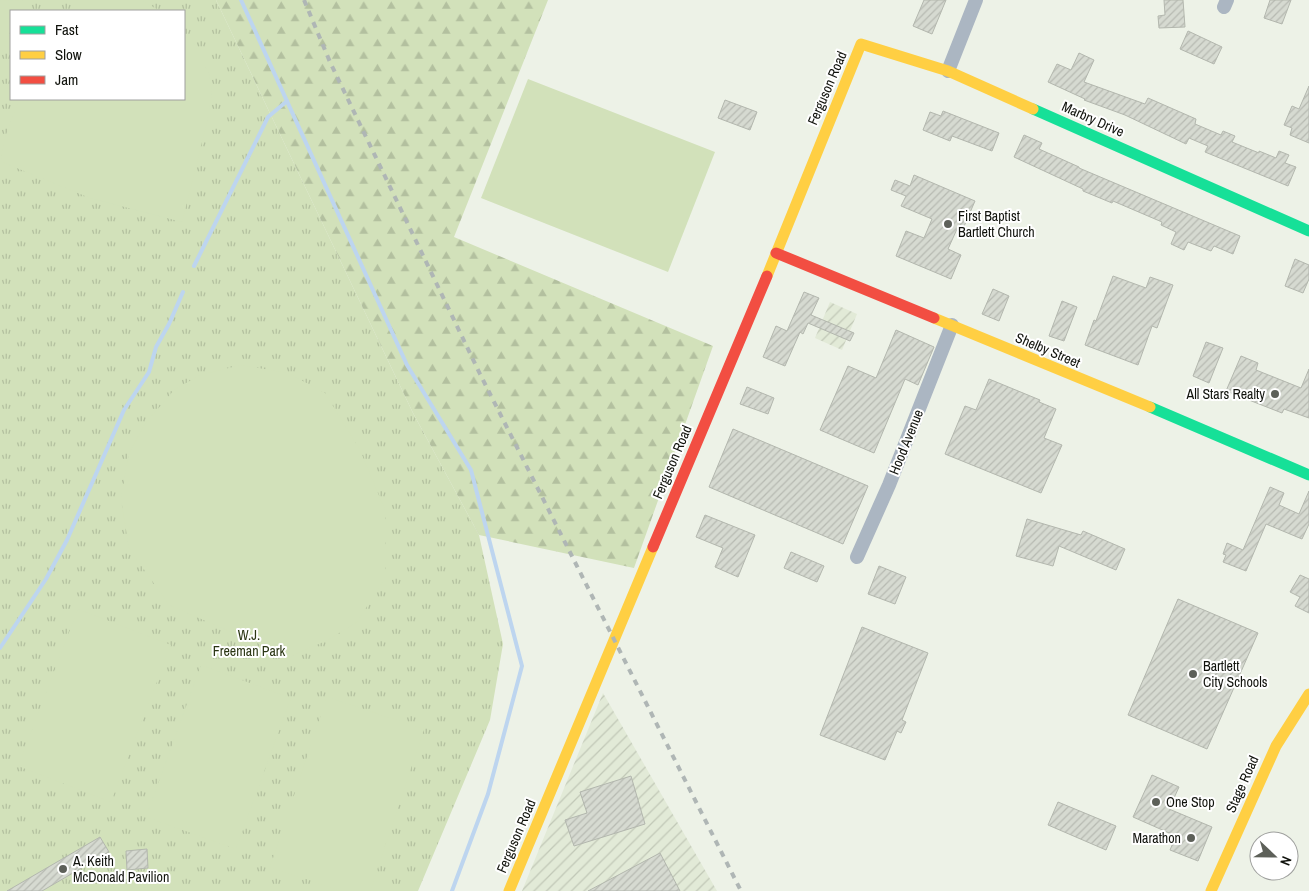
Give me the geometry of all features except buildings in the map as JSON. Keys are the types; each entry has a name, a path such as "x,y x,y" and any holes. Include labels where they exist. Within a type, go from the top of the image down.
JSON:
{"street":[{"path":"948,71 976,0"},
{"name":"Marbry Drive","path":"861,44 948,71 1307,226"},
{"name":"Ferguson Road","path":"509,891 776,253 861,44"},
{"name":"Shelby Street","path":"776,253 1309,475"},
{"name":"Hood Avenue","path":"857,557 952,325"},
{"name":"Stage Road","path":"1211,891 1276,746 1309,694"}],"shaded area":[{"path":"830,302 857,314 842,350 815,338"},
{"path":"603,693 717,891 522,891"}],"green space":[{"name":"W.J. Freeman Park","path":"0,0 216,0 413,413 479,535 503,644 490,720 418,891 0,891"},
{"path":"0,0 24,1 20,10 10,10 10,32 0,57"},
{"path":"77,0 141,0 158,10 71,10"},
{"path":"216,0 548,0 454,237 713,346 634,568 479,535 413,413"},
{"path":"185,34 194,44 209,73 212,93 207,122 182,222 90,198 2,162 3,147 20,100 185,100"},
{"path":"528,79 715,152 668,272 481,198"},
{"path":"241,365 288,373 325,393 360,450 385,510 385,578 357,622 328,640 289,657 169,605 129,548 121,499 129,453 145,424 174,390 200,375"},
{"path":"78,609 171,645 111,802 18,766"},
{"path":"201,665 291,698 236,849 146,817"},
{"path":"327,697 424,729 370,891 342,891 270,867"}],"waterway":[{"path":"241,0 407,365 471,470 522,666 488,794 452,891"},
{"path":"194,266 268,117 287,101"},
{"path":"0,648 46,579 67,540 124,410 149,372 156,347 169,324 183,292"}],"railway":[{"path":"304,0 330,62 480,374 741,891"}],"traffic: fast":[{"path":"1033,109 1309,231"},
{"path":"1150,407 1309,475"}],"traffic: slow":[{"path":"767,276 861,44 948,71 1033,109"},
{"path":"934,318 1150,407"},
{"path":"509,891 653,547"},
{"path":"1211,891 1276,746 1309,694"}],"traffic: jam":[{"path":"776,253 934,318"},
{"path":"653,547 767,276"}],"place":[{"name":"First Baptist Bartlett Church","path":"948,224"},
{"name":"All Stars Realty","path":"1275,394"},
{"name":"Bartlett City Schools","path":"1193,674"},
{"name":"One Stop","path":"1156,802"},
{"name":"Marathon","path":"1191,838"},
{"name":"A. Keith McDonald Pavilion","path":"63,869"}]}
